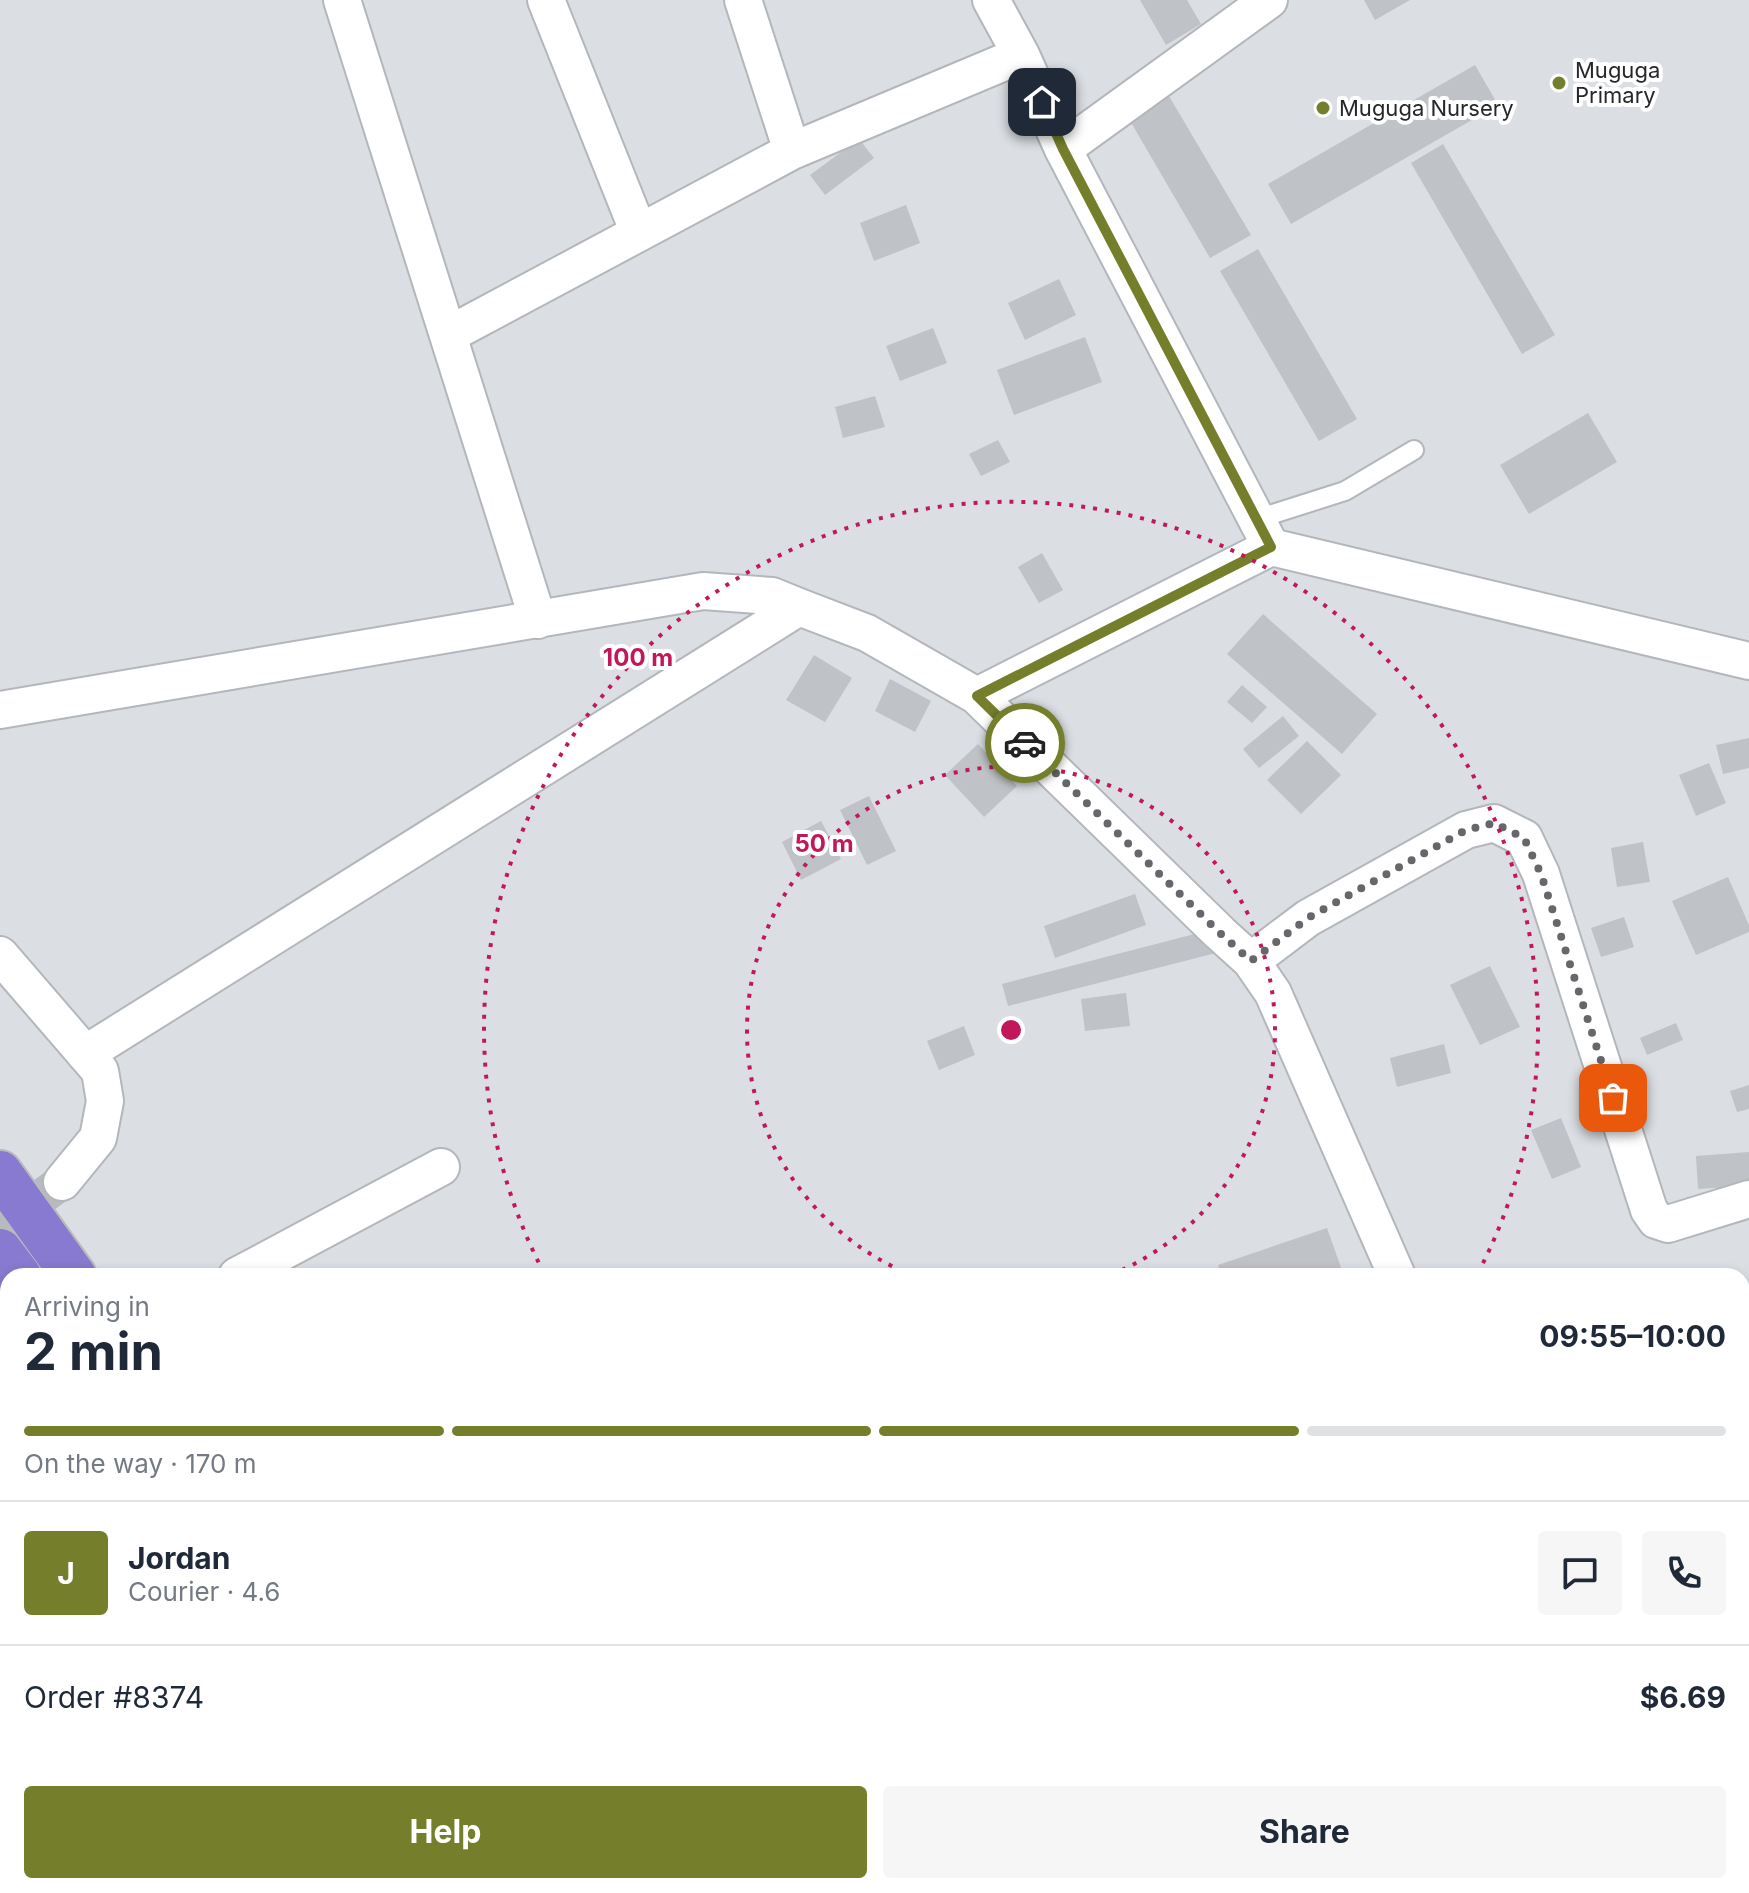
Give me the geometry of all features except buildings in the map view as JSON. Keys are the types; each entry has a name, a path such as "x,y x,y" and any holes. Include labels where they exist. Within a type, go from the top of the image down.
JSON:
{"highway":[{"path":"0,1173 68,1268"},
{"path":"0,1251 13,1268"}],"street":[{"path":"342,0 538,620"},
{"path":"546,0 639,233"},
{"path":"743,0 792,151"},
{"path":"991,0 1021,55 1063,149 1264,533"},
{"path":"1063,149 1269,0"},
{"path":"448,335 792,151 1021,55"},
{"path":"977,696 1264,533 1749,661"},
{"path":"0,710 703,591 772,596 867,633 977,696 1251,961 1273,993 1393,1268"},
{"path":"85,1054 799,607"},
{"path":"1251,961 1308,918 1466,830 1494,823 1524,838 1541,874 1649,1210 1656,1220 1668,1224 1749,1199"},
{"path":"0,955 100,1071 105,1101 98,1138 62,1182"},
{"path":"252,1268 441,1167"}],"lane":[{"path":"1264,533 1345,491 1414,450"}],"tunnel":[{"path":"0,1227 62,1182"}],"way so far":[{"path":"1025,743 1251,961 1308,918 1466,830 1494,823 1524,838 1541,874 1613,1098"}],"place":[{"name":"Muguga Primary","path":"1559,83"},
{"name":"Muguga Nursery","path":"1323,108"}],"route":[{"path":"1025,743 977,696 1271,547 1063,149 1042,102"}]}
